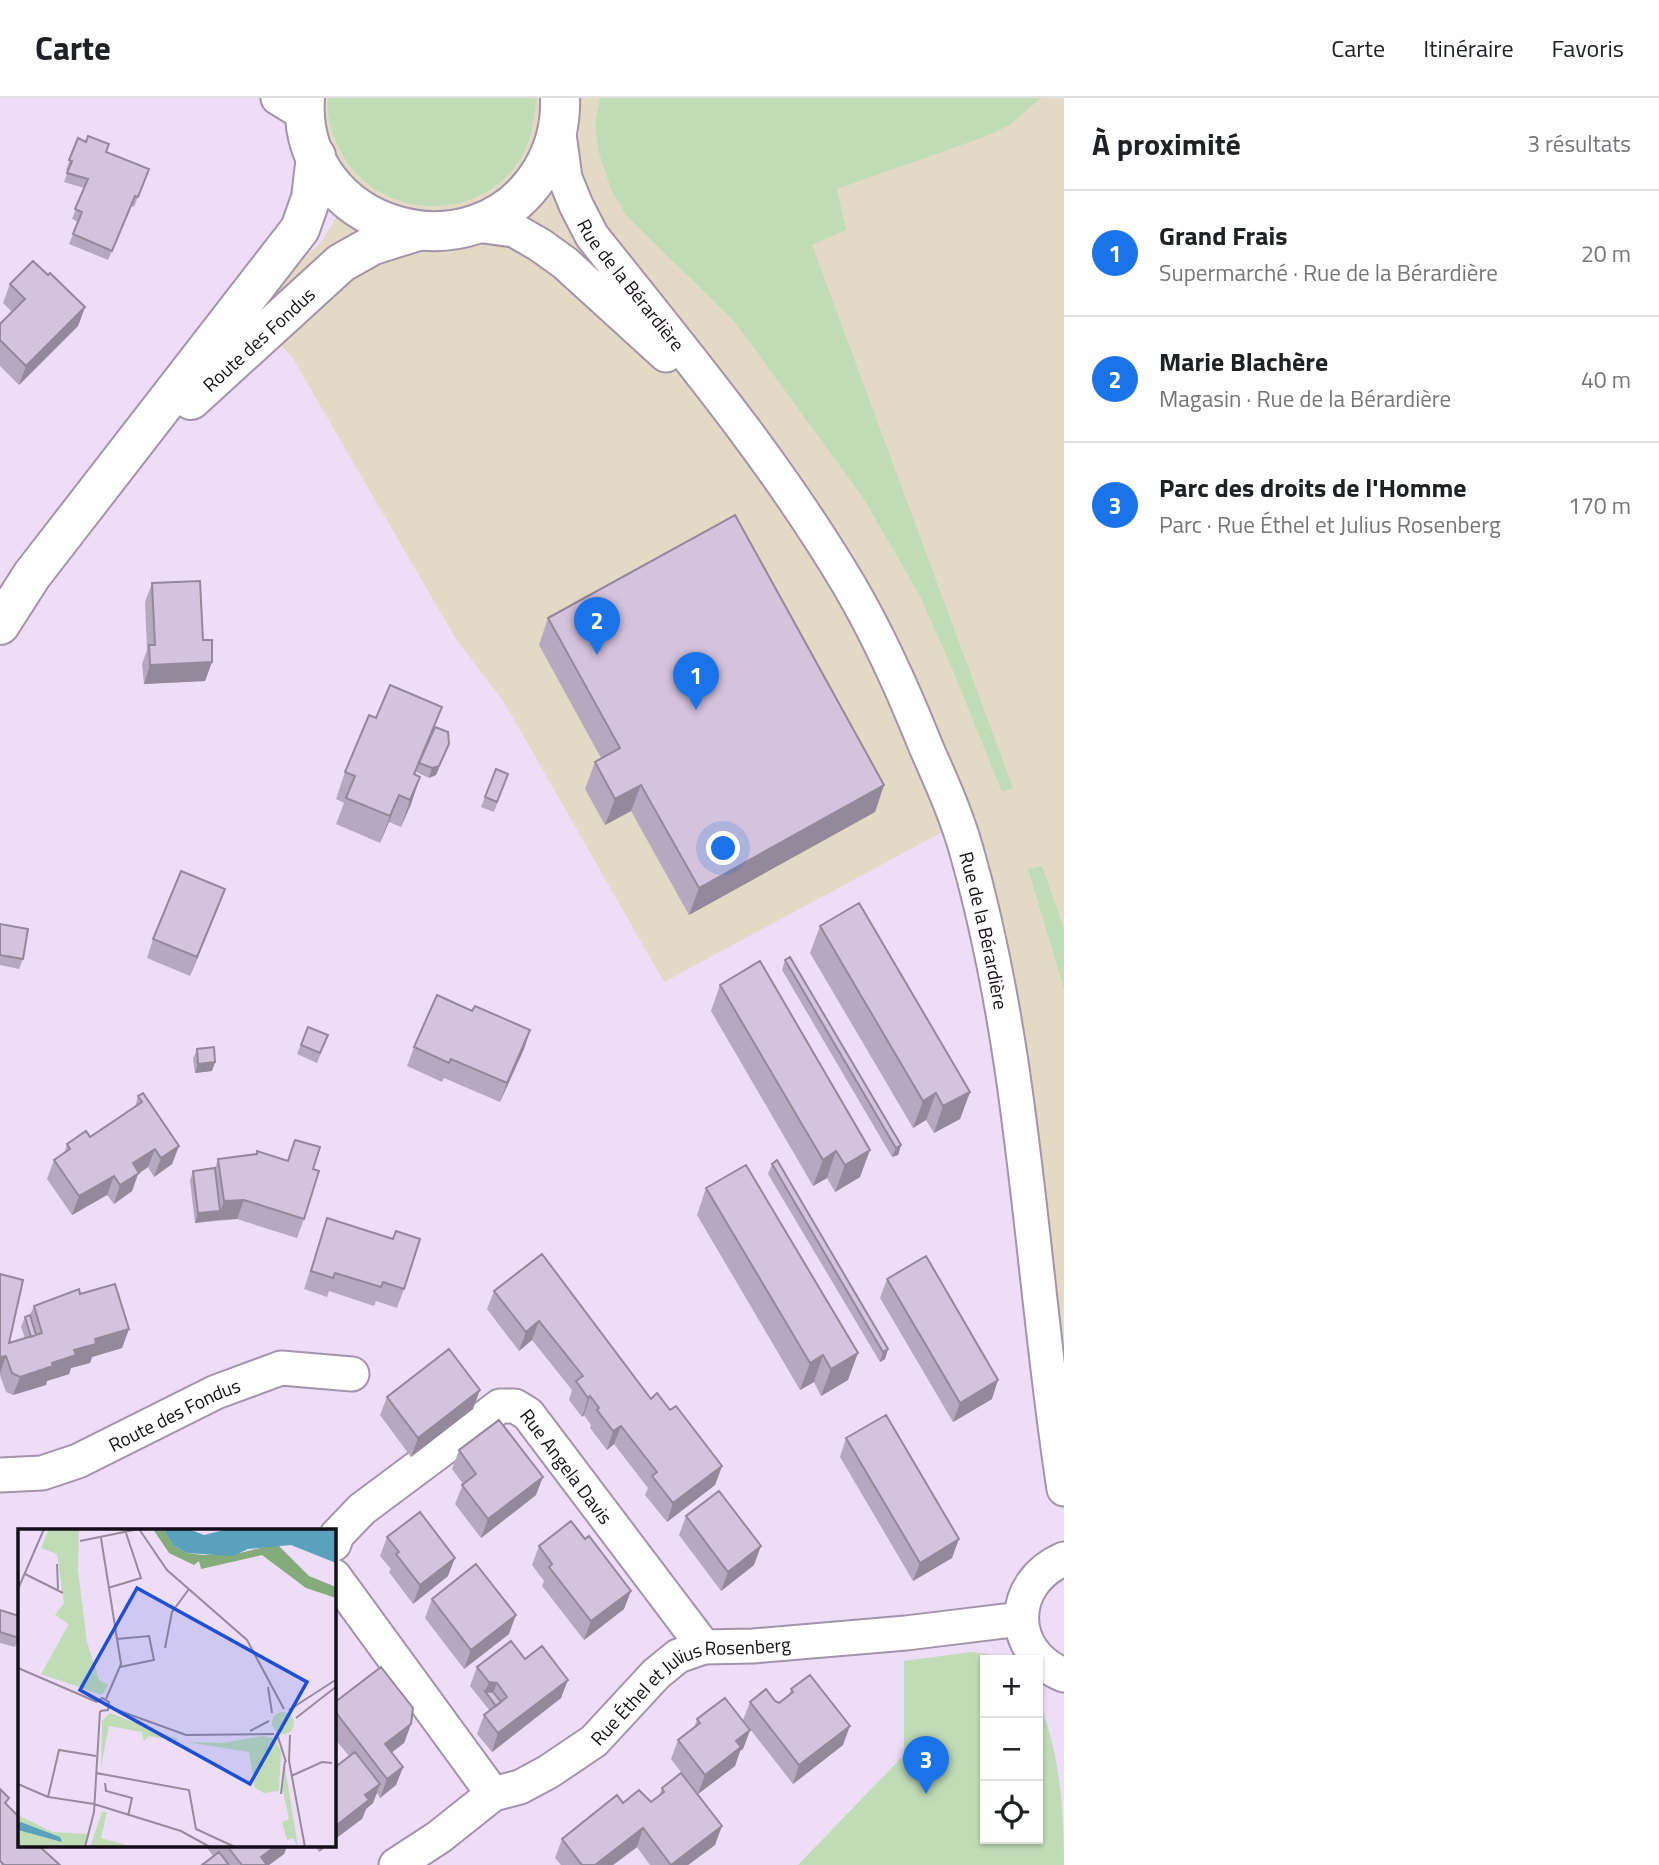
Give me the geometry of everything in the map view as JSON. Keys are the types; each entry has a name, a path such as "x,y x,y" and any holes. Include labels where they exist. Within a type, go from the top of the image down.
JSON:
{"street":[{"path":"296,104 316,156 334,185 359,209 386,223 418,231 448,231 475,225 508,208 531,186 546,163 559,112"},
{"name":"Rue de la Bérardière","path":"559,112 565,178 592,236 743,426 803,511 851,588 906,696 966,847 986,924 1009,1049 1022,1135 1064,1489"},
{"name":"Route des Fondus","path":"0,625 33,575 300,229 311,198 316,156"},
{"name":"Rue de la Bérardière","path":"475,225 514,230 565,263 743,426"},
{"name":"Route des Fondus","path":"114,470 341,263 373,245 418,231"},
{"name":"Route des Fondus","path":"0,1475 42,1473 78,1461 216,1392 281,1368 352,1374"},
{"name":"Rue Angela Davis","path":"336,1538 347,1523 373,1501 500,1406 515,1406 528,1414 704,1647"},
{"path":"1064,1559 1046,1567 1033,1581 1024,1599 1021,1619 1025,1639 1035,1656 1049,1670 1064,1675"},
{"path":"336,1579 493,1794"},
{"name":"Rue Éthel et Julius Rosenberg","path":"396,1865 439,1837 493,1794 520,1787 594,1741 656,1674 678,1656 704,1647 753,1646 906,1633 1021,1619"}],"shaded area":[{"path":"305,98 1064,98 1064,1486 957,824 664,982 504,702 456,639 292,357 250,312 322,241 347,199"}],"green space":[{"path":"328,98 536,98 536,101 532,130 524,151 503,180 480,195 455,204 428,206 402,201 377,190 356,173 334,138"},
{"path":"600,98 1041,98 1010,125 984,137 837,189 846,230 812,245 1013,788 1002,792 920,596 864,499 735,322 626,215 611,189 599,153 595,124"},
{"path":"1042,866 1064,929 1064,989 1028,869"},
{"path":"971,1652 989,1655 980,1655 980,1844 1043,1844 1043,1714 1059,1781 1064,1865 798,1865 904,1755 904,1661"}],"building":[{"path":"88,136 109,144 106,152 149,169 112,251 73,234 82,212 75,209 88,179 67,173 78,138 86,142"},
{"path":"33,261 48,275 50,273 85,307 26,366 0,340 0,324 25,299 10,284"},
{"path":"735,515 884,785 699,888 641,785 615,799 595,762 620,748 548,618"},
{"path":"200,581 203,640 212,640 212,662 150,665 149,645 155,645 152,583"},
{"path":"390,685 442,707 414,774 420,777 410,800 399,795 390,816 346,798 355,776 345,772 369,715 376,718"},
{"path":"435,727 448,732 449,744 439,766 432,768 419,763"},
{"path":"496,769 508,774 497,802 485,797"},
{"path":"181,871 225,889 197,957 153,939"},
{"path":"859,903 970,1092 943,1106 936,1093 923,1101 820,926"},
{"path":"0,924 28,929 23,959 0,955"},
{"path":"790,957 901,1145 896,1148 785,960"},
{"path":"760,961 870,1150 845,1165 836,1151 823,1160 720,985"},
{"path":"437,995 472,1011 475,1006 530,1030 507,1083 451,1059 449,1063 414,1047"},
{"path":"308,1027 328,1035 320,1053 301,1045"},
{"path":"214,1047 215,1062 198,1064 197,1049"},
{"path":"143,1093 179,1146 161,1158 155,1149 133,1163 139,1173 120,1185 114,1176 79,1196 54,1160 70,1149 67,1144 86,1131 90,1137 142,1102 138,1096"},
{"path":"295,1140 320,1147 313,1169 319,1171 304,1219 244,1200 224,1201 218,1159 257,1154 257,1151 288,1161"},
{"path":"777,1160 888,1349 883,1352 772,1164"},
{"path":"746,1165 858,1353 831,1369 823,1355 810,1363 706,1188"},
{"path":"215,1168 220,1211 198,1213 193,1171"},
{"path":"327,1218 393,1239 396,1231 420,1239 404,1289 383,1282 381,1287 335,1273 333,1278 311,1271"},
{"path":"542,1254 651,1399 657,1393 670,1410 676,1406 722,1466 673,1503 652,1476 657,1472 621,1426 613,1431 590,1396 588,1398 576,1381 583,1376 539,1321 526,1332 494,1291"},
{"path":"926,1256 998,1380 960,1403 887,1279"},
{"path":"0,1274 23,1280 9,1343 42,1333 34,1306 79,1289 80,1294 115,1284 129,1329 95,1339 96,1344 74,1350 76,1355 20,1377 12,1373 6,1356 0,1357"},
{"path":"30,1315 36,1335 31,1337 25,1317"},
{"path":"449,1349 480,1390 418,1438 387,1397"},
{"path":"886,1415 959,1539 920,1563 846,1438"},
{"path":"499,1420 543,1477 488,1519 462,1485 476,1474 459,1450"},
{"path":"719,1491 761,1546 728,1572 686,1516"},
{"path":"420,1512 455,1558 420,1585 396,1554 399,1552 387,1537"},
{"path":"571,1521 585,1539 589,1536 631,1591 591,1621 549,1567 552,1564 539,1546"},
{"path":"476,1564 516,1615 471,1650 432,1599"},
{"path":"0,1610 18,1616 18,1638 0,1632"},
{"path":"511,1641 525,1659 542,1646 568,1680 498,1733 484,1715 507,1697 497,1683 489,1682 477,1667"},
{"path":"381,1667 413,1708 411,1724 385,1744 403,1767 387,1779 336,1713 336,1701"},
{"path":"810,1675 850,1726 799,1765 750,1702 766,1689 779,1703 793,1692 791,1689"},
{"path":"485,1691 493,1692 501,1702 496,1706"},
{"path":"725,1698 750,1730 736,1741 741,1747 705,1775 678,1740 700,1723 697,1719"},
{"path":"355,1752 380,1784 365,1795 369,1800 336,1825 336,1766"},
{"path":"681,1773 722,1826 671,1865 643,1828 595,1865 582,1865 562,1839 617,1795 623,1803 639,1790 651,1802 664,1792 662,1788"},
{"path":"0,1789 9,1798 5,1803 18,1816 18,1848 41,1848 60,1865 2,1865"},
{"path":"229,1848 273,1848 261,1857 267,1865 242,1865"},
{"path":"219,1852 229,1865 202,1865"}],"place":[{"name":"Marie Blachère","path":"597,655"},
{"name":"Grand Frais","path":"696,710"},
{"name":"Parc des droits de l'Homme","path":"926,1794"}]}
